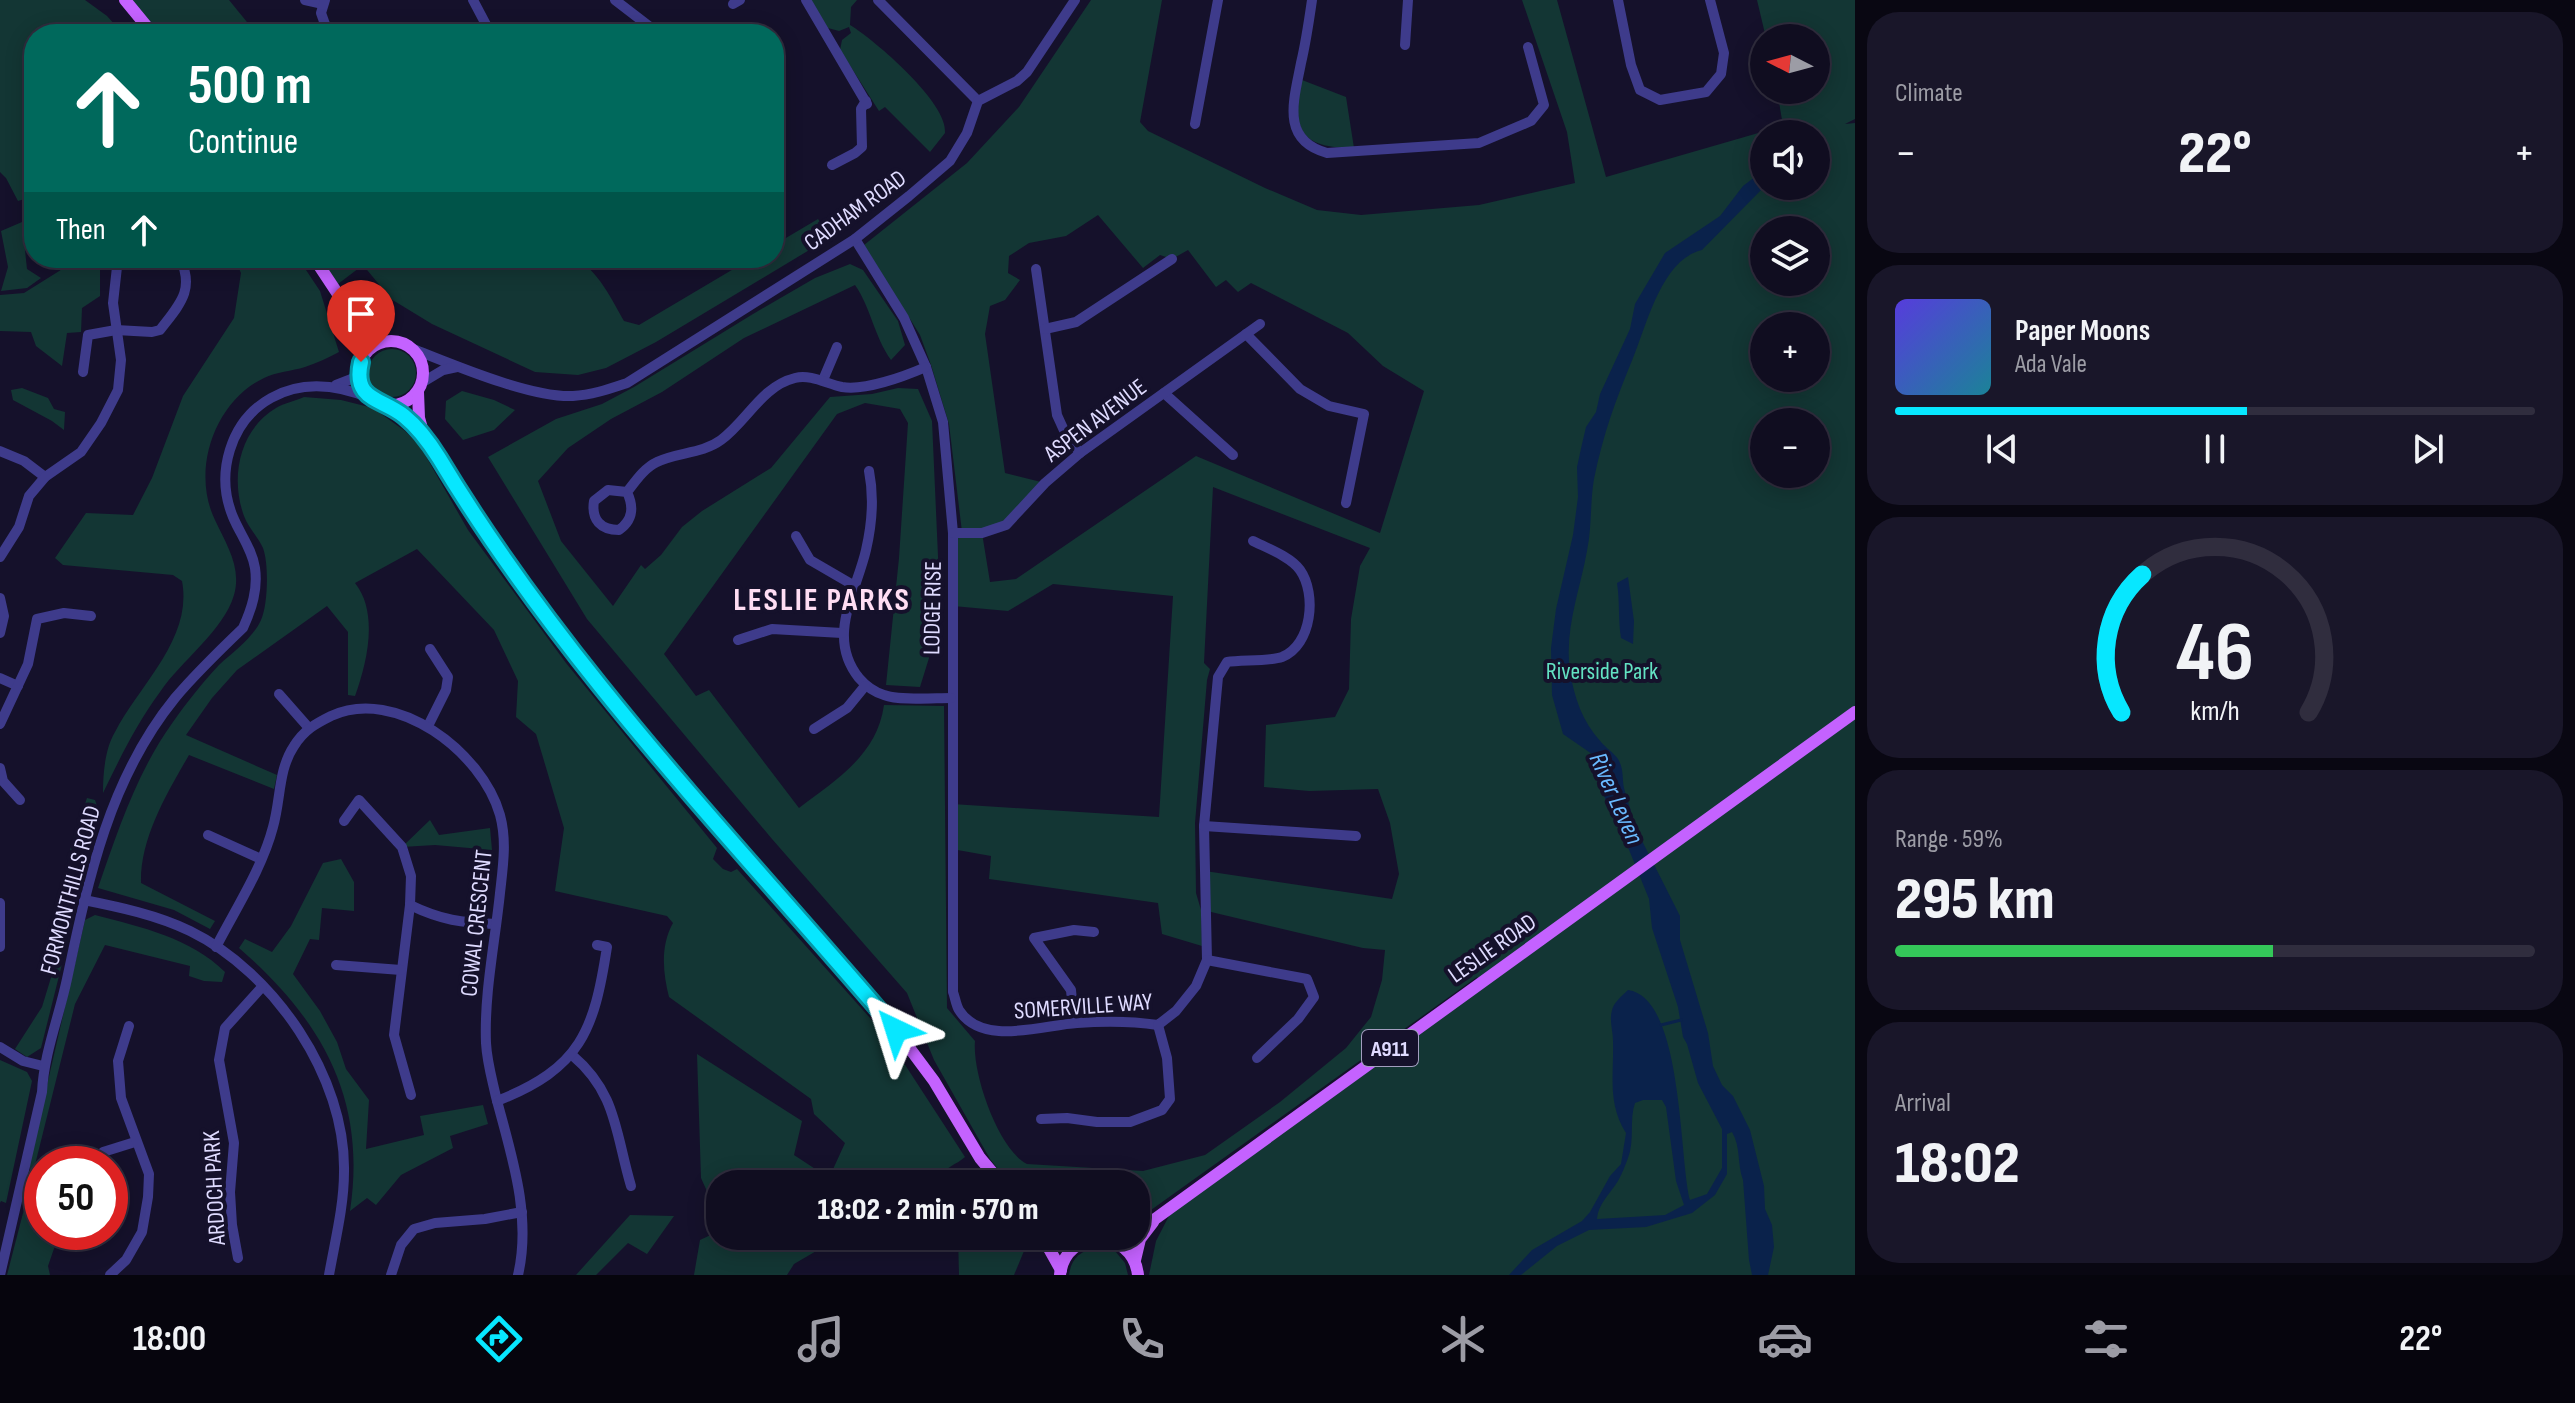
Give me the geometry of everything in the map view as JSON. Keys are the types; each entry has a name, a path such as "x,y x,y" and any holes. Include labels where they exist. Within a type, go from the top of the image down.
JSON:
{"main road":[{"path":"125,0 145,24"},
{"path":"321,268 357,323 365,354"},
{"path":"357,323 372,334 413,349 422,364 419,418 424,434 481,526 570,649 659,758 896,1030 934,1081 990,1170"},
{"path":"388,341 365,354 359,370 360,381 372,399 389,406 424,434"},
{"path":"389,406 405,403 420,387"},
{"name":"LESLIE ROAD","path":"1155,1219 1855,712"},
{"name":"A911","path":"1150,1221 1155,1219"},
{"name":"A911","path":"1135,1260 1140,1239 1155,1219"},
{"path":"1049,1250 1060,1272"},
{"path":"1060,1272 1065,1258 1073,1250"},
{"path":"1127,1250 1135,1260 1138,1275"}],"street":[{"path":"305,0 324,2 321,13 325,24"},
{"path":"473,0 486,24"},
{"path":"615,0 646,24"},
{"path":"806,0 866,102 861,107 862,147 832,165"},
{"path":"878,0 978,101 1017,81 1027,72 1075,0"},
{"path":"1195,124 1218,0"},
{"path":"1312,0 1292,108 1296,129 1310,148 1327,153 1479,143 1531,121 1544,105 1528,47"},
{"path":"1405,45 1408,0"},
{"path":"1618,0 1631,65 1640,90 1660,100 1706,92 1721,74 1724,53 1710,0"},
{"name":"CADHAM ROAD","path":"413,349 522,388 555,395 587,394 613,388 642,374 855,239 950,161 967,133 978,101"},
{"name":"LODGE RISE","path":"855,239 904,318 926,367 943,422 953,533 951,698 955,998"},
{"path":"1045,329 1076,322 1172,259"},
{"path":"0,557 19,527 29,496 45,477 81,452 118,390 121,360 113,303 117,268"},
{"path":"83,372 88,335 116,330 160,330 188,287 185,268"},
{"path":"1036,269 1057,415 1067,437 1080,453"},
{"name":"ASPEN AVENUE","path":"953,533 982,533 1006,525 1045,483 1080,453 1260,324"},
{"path":"1246,334 1300,389 1329,406 1364,414 1346,503"},
{"path":"823,380 837,347"},
{"path":"420,387 443,370 459,367"},
{"path":"627,492 640,475 657,462 719,442 770,390 797,377 823,380 844,388 894,379 926,367"},
{"name":"FORMONTHILLS ROAD","path":"330,387 347,382 359,370"},
{"name":"FORMONTHILLS ROAD","path":"0,1275 42,1092 43,1066 61,1006 98,846 136,756 176,697 243,628 249,614 256,581 254,564 251,551 233,517 225,485 225,471 233,441 247,417 270,398 296,388 352,390 372,399"},
{"path":"1164,393 1233,455"},
{"path":"0,451 24,461 45,477"},
{"path":"869,471 873,493 866,550 853,585 842,633 849,665 865,686 885,696 951,698"},
{"path":"608,490 627,492 632,509 626,525 619,530 601,526 594,518 594,501 608,490"},
{"path":"796,536 810,560 853,585"},
{"name":"SOMERVILLE WAY","path":"955,998 959,1011 981,1028 1008,1033 1074,1023 1133,1021 1158,1025 1176,1011 1196,986 1207,960 1204,826 1218,677 1227,662 1281,657 1298,647 1307,627 1309,592 1299,568 1253,541"},
{"path":"0,598 4,616 0,633"},
{"path":"0,724 28,664 37,619 64,613 91,616"},
{"path":"738,640 772,629 842,633"},
{"path":"428,726 446,690 448,677 430,649"},
{"path":"0,678 18,686"},
{"path":"814,729 847,708 865,686"},
{"path":"216,947 261,859 273,828 282,769 293,746 308,727 279,694"},
{"name":"COWAL CRESCENT","path":"308,727 346,709 372,709 428,726 465,755 483,779 499,813 505,844 485,1024 487,1056 522,1212 523,1242 518,1275"},
{"path":"0,768 3,781 20,800"},
{"path":"344,821 359,800 402,847 411,876 394,1035 411,1095"},
{"path":"1204,826 1356,836"},
{"path":"208,835 261,859"},
{"path":"84,900 154,917 190,931 216,947 237,961 282,1007 304,1036 323,1073 336,1111 344,1173 329,1275"},
{"path":"0,903 0,947"},
{"path":"410,905 439,918 462,923 496,924"},
{"path":"1074,1023 1071,990 1034,938 1074,930 1094,932"},
{"path":"497,1101 526,1089 572,1055 589,1025 599,997 607,947"},
{"path":"1207,960 1307,979 1314,997 1298,1019 1257,1058"},
{"path":"336,965 401,970"},
{"name":"ARDOCH PARK","path":"238,1258 230,1192 234,1143 219,1060 225,1028 262,987"},
{"path":"1041,1119 1130,1122 1162,1110 1170,1099 1167,1058 1158,1025"},
{"path":"110,1275 126,1260 142,1232 148,1197 149,1174 121,1098 118,1061 129,1026"},
{"path":"0,1047 23,1061 43,1066"},
{"path":"572,1055 600,1084 613,1111 631,1186"},
{"path":"122,1146 135,1142"},
{"path":"391,1275 401,1245 414,1229 435,1223 522,1212"}],"green space":[{"path":"0,0 85,0 114,24 24,24 24,199 18,201 0,172"},
{"path":"131,0 229,0 249,24 152,24"},
{"path":"810,0 857,0 851,7 850,25 908,74 935,106 943,121 945,133 930,152 885,107 879,111 840,50 842,40 851,33 849,27 839,31 828,28"},
{"name":"Riverside Park","path":"1091,0 1162,0 1140,122 1148,131 1265,188 1317,210 1361,215 1479,205 1575,183 1567,132 1522,0 1557,0 1606,177 1750,136 1750,200 1830,200 1830,120 1782,120 1779,104 1830,104 1830,24 1763,24 1757,0 1855,0 1855,119 1845,124 1855,123 1855,1275 1149,1275 1156,1241 1171,1212 1482,985 1477,977 1150,1211 1150,1170 1147,1170 1205,1155 1280,1102 1346,1048 1371,1017 1382,980 1385,950 1363,948 1207,911 1205,871 1392,899 1399,874 1390,823 1378,789 1309,791 1264,787 1266,725 1335,717 1349,689 1351,619 1360,566 1370,548 1213,487 1204,663 1210,669 1195,823 1196,893 1201,910 1202,946 1162,934 1158,903 989,879 991,856 952,849 952,804 1159,817 1173,596 1053,584 1008,611 953,606 953,533 962,532 949,424 920,335 864,245 967,163 1019,107","holes":["1098,215 1143,268 1160,255 1172,259 1188,250 1216,287 1226,280 1238,292 1251,283 1348,333 1383,366 1424,391 1380,533 1196,456 1016,579 990,582 982,533 1006,525 1045,483 1005,473 985,334 990,306 1005,300 1020,280 1008,273 1009,256 1029,243 1066,236"]},
{"path":"1302,80 1346,97 1354,148 1322,145 1304,133 1298,112"},
{"path":"818,219 831,237 784,265 784,239"},
{"path":"22,222 24,268 41,278 27,288 1,291 8,267 1,231"},
{"name":"Riverside Park","path":"850,264 863,270 898,321 905,345 891,360 855,285 744,338 662,392 611,419 568,448 538,481 561,541 613,606 641,565 645,569 661,555 682,527 771,468 830,397 872,394 898,388 918,389 932,421 940,601 931,621 929,658 920,687 886,685 908,423 900,409 865,403 837,414 664,654 696,696 709,690 799,808 841,776 864,752 880,723 884,705 944,706 947,1008 975,1041 978,1072 989,1109 1006,1143 1027,1164 1126,1170 999,1170 934,1060 907,993 772,839 587,619 488,457 556,419 602,404 634,387 815,278"},
{"path":"64,268 100,268 100,296 82,308 81,332 67,333 62,366 36,346 31,332 0,331 0,295 24,293"},
{"path":"239,268 305,268 320,291 339,352 305,367 264,378 232,403 220,421 207,460 206,481 208,501 234,565 234,595 212,633 169,680 152,704 103,793 105,761 112,739 125,714 162,661 180,622 182,581 173,575 63,565 55,558 86,513 133,515 152,478 183,396 234,318 241,273"},
{"path":"328,268 359,268 338,284"},
{"path":"365,268 589,268 624,321 639,325 735,268 779,268 656,342 606,368 578,375 535,372 432,324 391,299"},
{"path":"392,349 409,356 416,373 409,390 392,397 375,390 368,373 375,356"},
{"path":"22,388 48,398 54,409 65,412 64,430 13,400 11,390"},
{"path":"462,391 515,410 494,430 463,440 445,419 446,401"},
{"path":"304,397 341,400 373,408 420,446 468,530 566,663 717,848 713,859 723,869 731,872 737,869 887,1037 965,1157 946,1170 833,1170 845,1143 814,1114 811,1099 669,997 664,960 666,941 673,923 667,916 555,891 564,828 536,734 516,717 518,681 494,630 417,549 355,583 367,609 369,623 367,654 355,696 348,695 348,632 327,606 237,670 186,735 277,775 274,789 189,755 156,816 145,849 141,883 215,921 210,929 174,910 98,888 130,802 160,741 201,685 248,639 261,620 266,595 266,564 263,548 246,520 240,501 238,471 253,429 279,406"},
{"path":"87,798 95,800 98,809 81,853 70,897 62,964 41,1048 27,1057 15,1049 42,1007 53,971 71,845"},
{"path":"430,820 439,835 490,828 492,850 435,845 402,847"},
{"path":"341,859 354,882 354,911 322,908 319,940 310,939 293,974 320,1011 337,1042 346,1069 369,1100 366,1149 424,1135 420,1116 483,1105 488,1124 450,1136 453,1148 401,1175 376,1205 367,1198 350,1211 354,1170 352,1133 332,1064 294,1004 239,948 245,939 272,952 291,926 323,863"},
{"path":"95,915 147,929 197,950 225,972 222,982 204,981 189,976 190,966 105,945 75,1004 40,1146 33,1146 85,920"},
{"path":"697,1054 802,1121 794,1155 817,1170 706,1170 706,1189 701,1178"},
{"path":"0,1060 27,1072 32,1081 6,1203 0,1203"},
{"path":"24,1209 24,1250 54,1250 48,1266 50,1275 7,1275"},
{"path":"630,1215 674,1216 647,1254 628,1243 596,1275 576,1275"},
{"path":"706,1237 706,1250 818,1250 794,1264 787,1275 694,1275 700,1240"},
{"path":"958,1250 1024,1251 1014,1275 959,1275"},
{"path":"1086,1251 1115,1251 1125,1263 1128,1275 1069,1275 1072,1264"}],"water":[{"name":"River Leven","path":"1750,181 1751,200 1702,250 1676,266 1650,311 1616,402 1594,479 1589,542 1571,625 1569,656 1580,708 1594,734 1620,763 1633,823 1680,916 1680,940 1708,1033 1713,1066 1750,1130 1764,1186 1765,1209 1772,1225 1774,1247 1768,1275 1752,1275 1743,1180 1732,1132 1727,1134 1727,1174 1715,1195 1692,1213 1646,1227 1589,1230 1557,1246 1521,1275 1509,1275 1532,1250 1582,1221 1621,1164 1626,1133 1614,1100 1611,1018 1614,1004 1628,990 1646,999 1659,1020 1669,1048 1690,1200 1707,1194 1722,1168 1722,1129 1698,1083 1683,1037 1678,1007 1652,928 1649,899 1604,796 1605,786 1592,754 1563,734 1552,695 1551,648 1556,609 1573,535 1578,497 1577,467 1586,427 1596,412 1600,394 1630,329 1635,304 1665,253 1720,216","holes":["1662,1100 1666,1107 1676,1181 1684,1205 1665,1215 1597,1219 1628,1158 1635,1103"]},
{"path":"1628,577 1634,621 1633,644 1621,638 1617,583"}],"waterway":[{"path":"1661,1025 1681,1020"}],"district":[{"name":"LESLIE PARKS","path":"822,599"}],"route":[{"path":"361,362 360,381 364,391 380,404 402,413 424,434 481,526 527,592 614,704 896,1030"}]}
